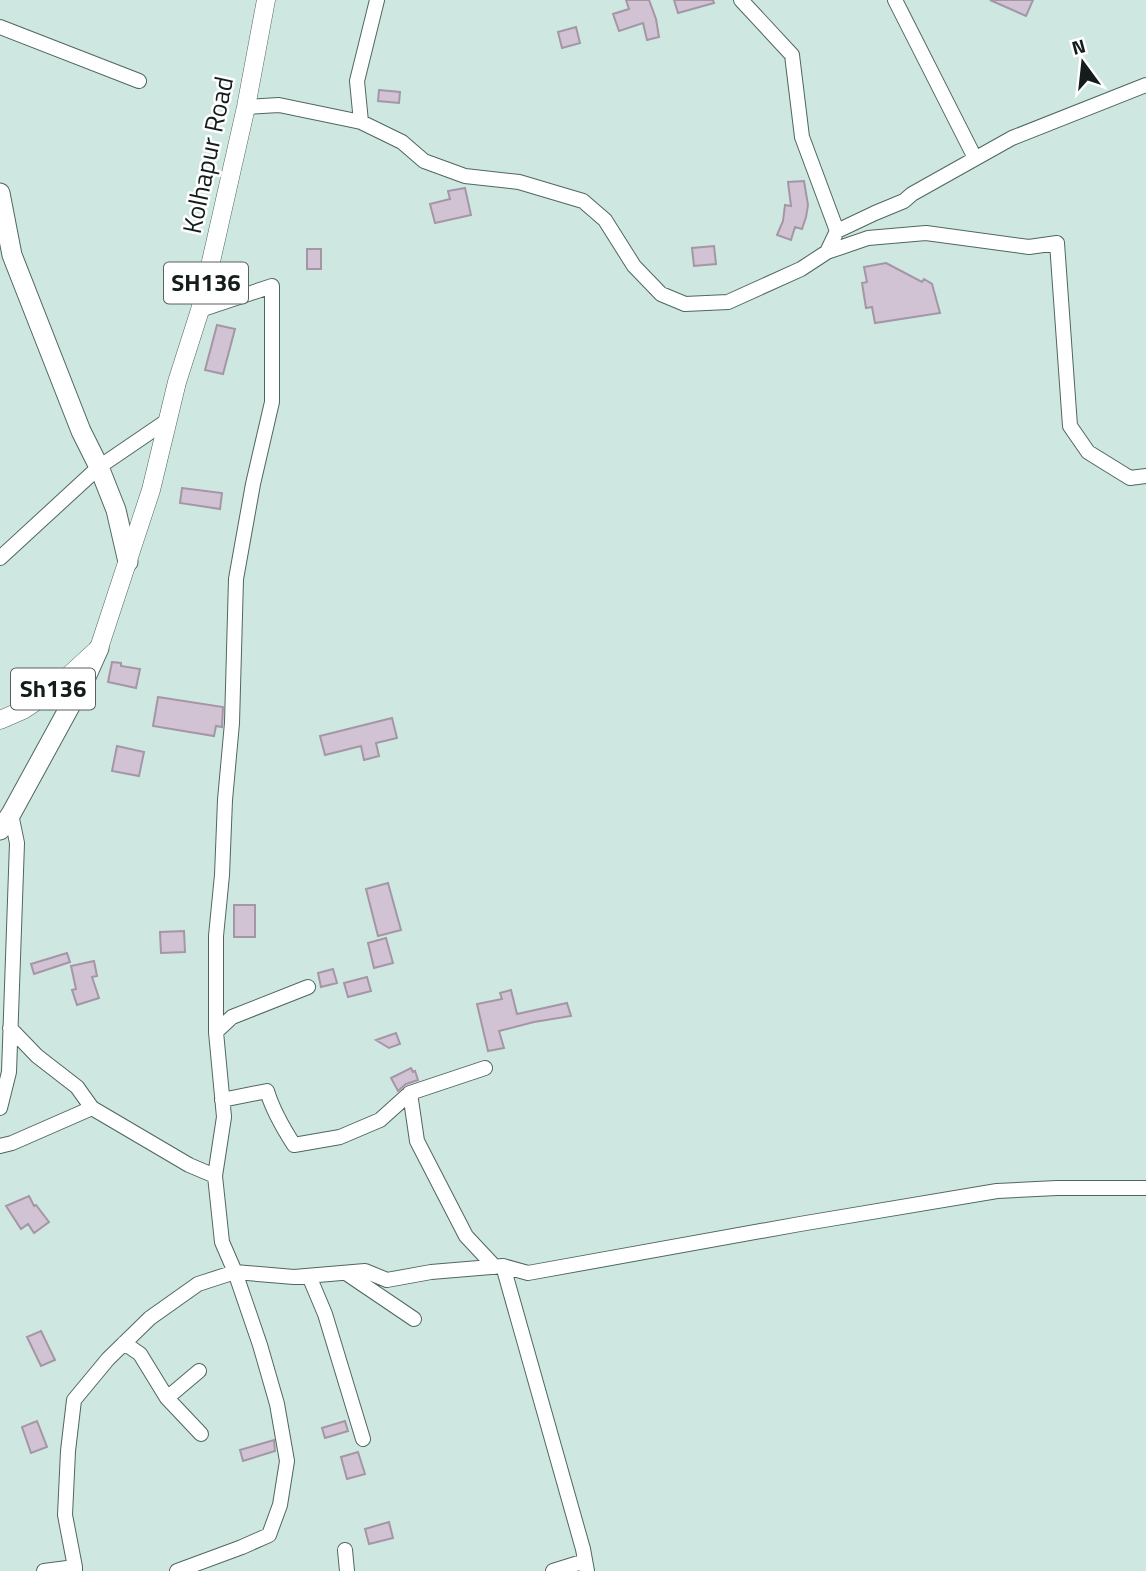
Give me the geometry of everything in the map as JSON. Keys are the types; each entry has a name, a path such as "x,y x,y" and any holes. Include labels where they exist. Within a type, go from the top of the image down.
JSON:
{"highway":[{"path":"0,193 12,255 81,431 116,510 128,562"},
{"path":"5,822 86,677 99,648"}],"main road":[{"name":"Kolhapur Road","path":"128,562 151,490 177,382 200,310 267,0"},
{"name":"SH136","path":"99,648 128,562"},
{"name":"Sh136","path":"0,720 23,710 51,691 99,648"}],"street":[{"path":"361,122 357,80 377,0"},
{"path":"741,0 792,55 802,137 837,230"},
{"path":"895,0 975,158"},
{"path":"0,27 139,81"},
{"path":"827,252 837,230 904,201 1012,138 1146,85"},
{"path":"246,107 279,105 361,122 402,142 424,161 465,176 519,182 583,201 606,220 634,265 661,294 684,304 728,302 800,269 827,252 868,238 926,233 1029,247 1057,243 1070,426 1088,452 1130,478 1146,476"},
{"path":"177,1571 269,1535 280,1505 287,1461 277,1404 260,1345 222,1242 215,1176 224,1117 216,1032 216,936 232,723 236,579 253,484 272,402 272,286 200,310"},
{"path":"0,558 99,467 168,420"},
{"path":"0,1108 9,1072 17,844 5,822"},
{"path":"216,1032 232,1017 308,987"},
{"path":"10,1028 37,1056 77,1087 92,1108 189,1165 215,1176"},
{"path":"222,1100 267,1091 281,1125 294,1145 340,1137 380,1120 410,1093 485,1068"},
{"path":"410,1093 416,1141 466,1236 499,1266 565,1483 586,1566 554,1571"},
{"path":"0,1146 92,1108"},
{"path":"44,1571 75,1569 65,1515 74,1400 107,1359 150,1318 198,1284 235,1272 294,1277 365,1271 387,1280 431,1272 499,1266 528,1273 997,1191 1146,1188"},
{"path":"346,1273 414,1319"},
{"path":"309,1276 325,1314 363,1439"},
{"path":"124,1343 140,1354 167,1398 201,1434"},
{"path":"167,1398 199,1370"},
{"path":"345,1550 347,1571"}],"building":[{"path":"626,0 649,0 659,37 647,40 643,23 619,31 613,14 629,9"},
{"path":"674,0 713,0 714,3 678,13"},
{"path":"990,0 1033,0 1026,16"},
{"path":"576,27 580,43 562,48 558,32"},
{"path":"379,90 400,92 399,103 378,101"},
{"path":"804,181 808,205 806,217 802,229 795,227 791,240 777,235 783,221 785,205 791,206 788,182"},
{"path":"465,188 471,215 435,223 430,204 450,199 448,191"},
{"path":"714,246 716,264 694,266 692,248"},
{"path":"307,249 321,249 321,269 307,269"},
{"path":"886,263 922,282 924,279 932,284 940,313 875,323 872,307 866,308 862,283 867,282 864,267"},
{"path":"217,325 235,329 223,374 205,370"},
{"path":"182,488 222,493 220,509 180,503"},
{"path":"112,662 140,669 136,688 108,682"},
{"path":"158,697 223,707 222,727 216,726 214,736 153,726"},
{"path":"392,718 397,738 376,743 379,756 364,760 361,746 325,755 320,736"},
{"path":"117,746 144,752 139,776 112,771"},
{"path":"388,883 401,930 378,936 366,889"},
{"path":"234,905 255,905 255,937 234,937"},
{"path":"184,931 185,952 161,953 160,932"},
{"path":"386,938 393,963 374,968 368,943"},
{"path":"67,953 70,962 34,974 31,964"},
{"path":"94,961 97,976 92,977 99,998 77,1005 72,990 76,989 71,966"},
{"path":"333,969 337,983 321,987 318,973"},
{"path":"367,977 371,991 348,997 344,983"},
{"path":"511,990 517,1014 567,1003 571,1016 499,1031 504,1048 488,1051 477,1004 502,999 500,993"},
{"path":"396,1033 400,1044 389,1048 376,1040"},
{"path":"411,1068 418,1080 406,1084 398,1091 391,1078"},
{"path":"29,1196 34,1206 36,1205 49,1222 34,1233 28,1224 21,1229 6,1206"},
{"path":"41,1331 55,1360 41,1366 27,1337"},
{"path":"37,1421 47,1447 31,1453 22,1427"},
{"path":"345,1421 348,1431 325,1438 322,1428"},
{"path":"274,1440 275,1451 243,1461 240,1450"},
{"path":"358,1452 365,1474 347,1479 341,1457"},
{"path":"389,1522 393,1538 369,1544 365,1529"}]}
